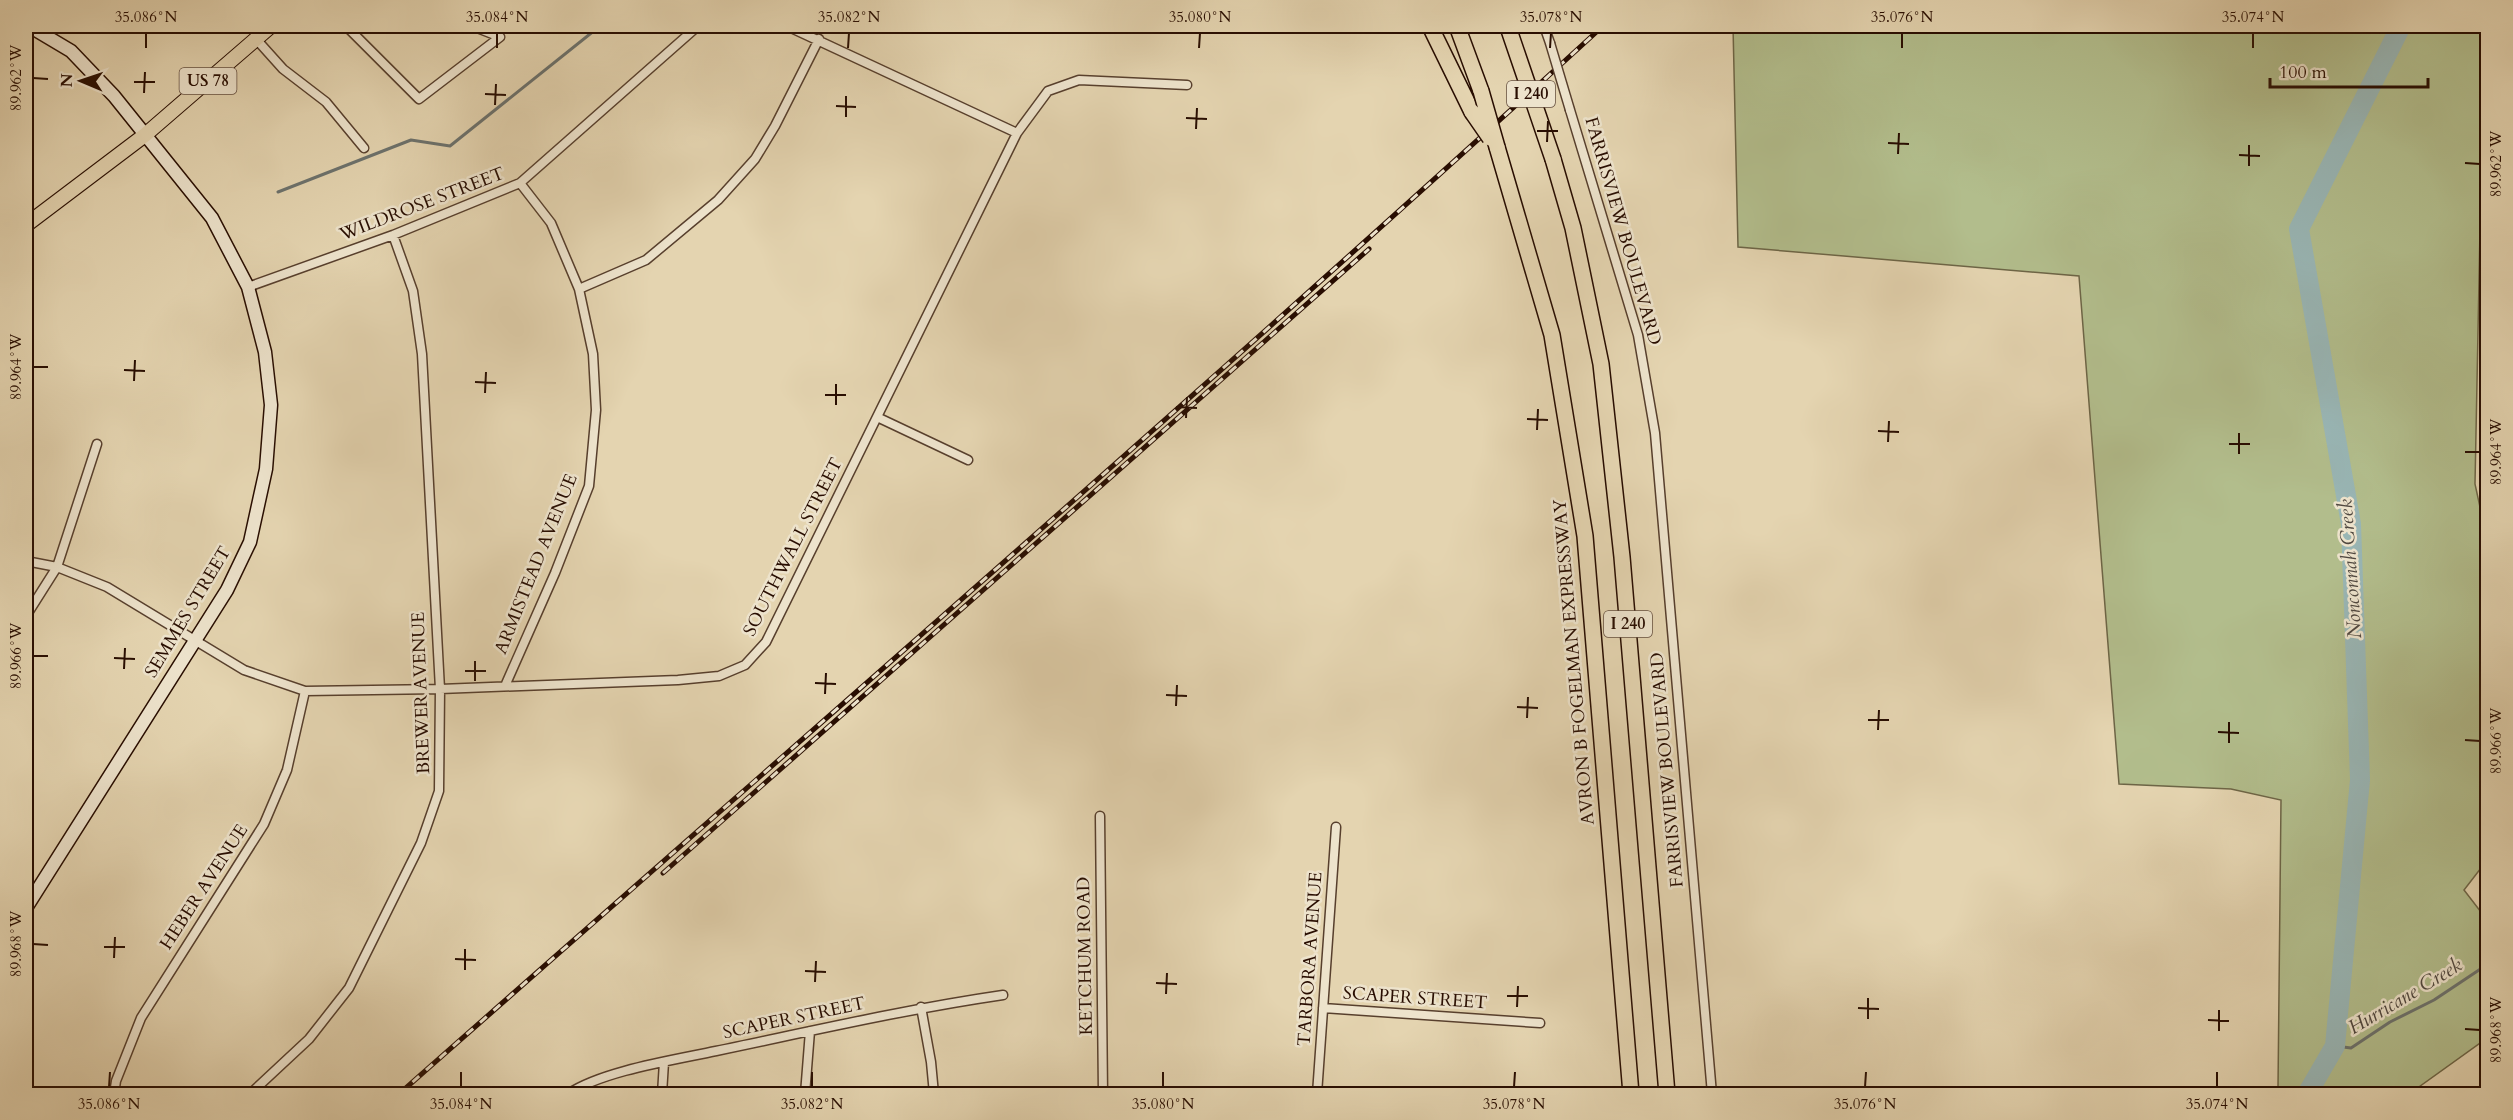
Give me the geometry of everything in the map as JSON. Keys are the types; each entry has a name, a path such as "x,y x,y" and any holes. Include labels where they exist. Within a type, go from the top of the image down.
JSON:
{"highway":[{"path":"1430,26 1472,112 1497,147"},
{"name":"AVRON B FOGELMAN EXPRESSWAY","path":"1457,26 1481,91 1552,335 1585,536 1631,1095"},
{"name":"I 240","path":"1508,28 1553,159 1573,228 1601,364 1622,557 1667,1095"}],"main road":[{"name":"SEMMES STREET","path":"26,908 227,590 250,542 266,469 271,405 265,352 248,287 212,218 101,80 71,51 29,26"},
{"name":"US 78","path":"26,225 144,135 271,26"}],"street":[{"path":"346,26 419,99 500,37 472,26"},
{"name":"WILDROSE STREET","path":"248,287 393,235 519,183 698,26"},
{"path":"787,26 1017,133"},
{"name":"FARRISVIEW BOULEVARD","path":"1544,26 1638,335 1655,433 1712,1095"},
{"path":"255,39 283,69 326,102 364,148"},
{"path":"579,289 646,260 718,200 755,159 775,126 819,39"},
{"name":"SOUTHWALL STREET","path":"26,561 57,567 107,587 244,670 305,691 440,689 678,680 719,676 745,665 766,642 1017,133 1048,91 1079,80 1187,85"},
{"name":"ARMISTEAD AVENUE","path":"505,686 555,573 589,486 596,410 593,354 579,289 551,223 519,183"},
{"name":"BREWER AVENUE","path":"250,1095 309,1039 349,988 422,843 440,791 440,689 422,354 413,291 393,235"},
{"path":"877,417 968,460"},
{"path":"26,616 57,567 97,444"},
{"name":"HEBER AVENUE","path":"114,1095 116,1081 141,1018 264,824 287,770 305,691"},
{"name":"KETCHUM ROAD","path":"1100,816 1103,1095"},
{"name":"TARBORA AVENUE","path":"1317,1095 1336,827"},
{"name":"SCAPER STREET","path":"568,1095 594,1081 664,1062 921,1007 1003,995"},
{"path":"921,1007 931,1062 934,1095"},
{"name":"SCAPER STREET","path":"1323,1008 1540,1023"},
{"path":"805,1095 810,1031"},
{"path":"662,1095 664,1062"}],"green space":[{"path":"1733,26 2484,26 2475,484 2488,544 2488,859 2464,890 2484,916 2487,914 2487,1038 2409,1094 2276,1094 2278,1088 2281,800 2231,789 2119,784 2079,276 1738,247"}],"waterway":[{"path":"278,192 411,140 450,146 600,26"},
{"name":"Nonconnah Creek","path":"2307,1094 2335,1046 2360,780 2351,524 2299,229 2401,26"},
{"name":"Hurricane Creek","path":"2335,1046 2351,1048 2390,1022 2434,1000 2488,964"}],"railway":[{"path":"399,1094 1304,296 1603,26"},
{"path":"663,873 1369,249"}]}
